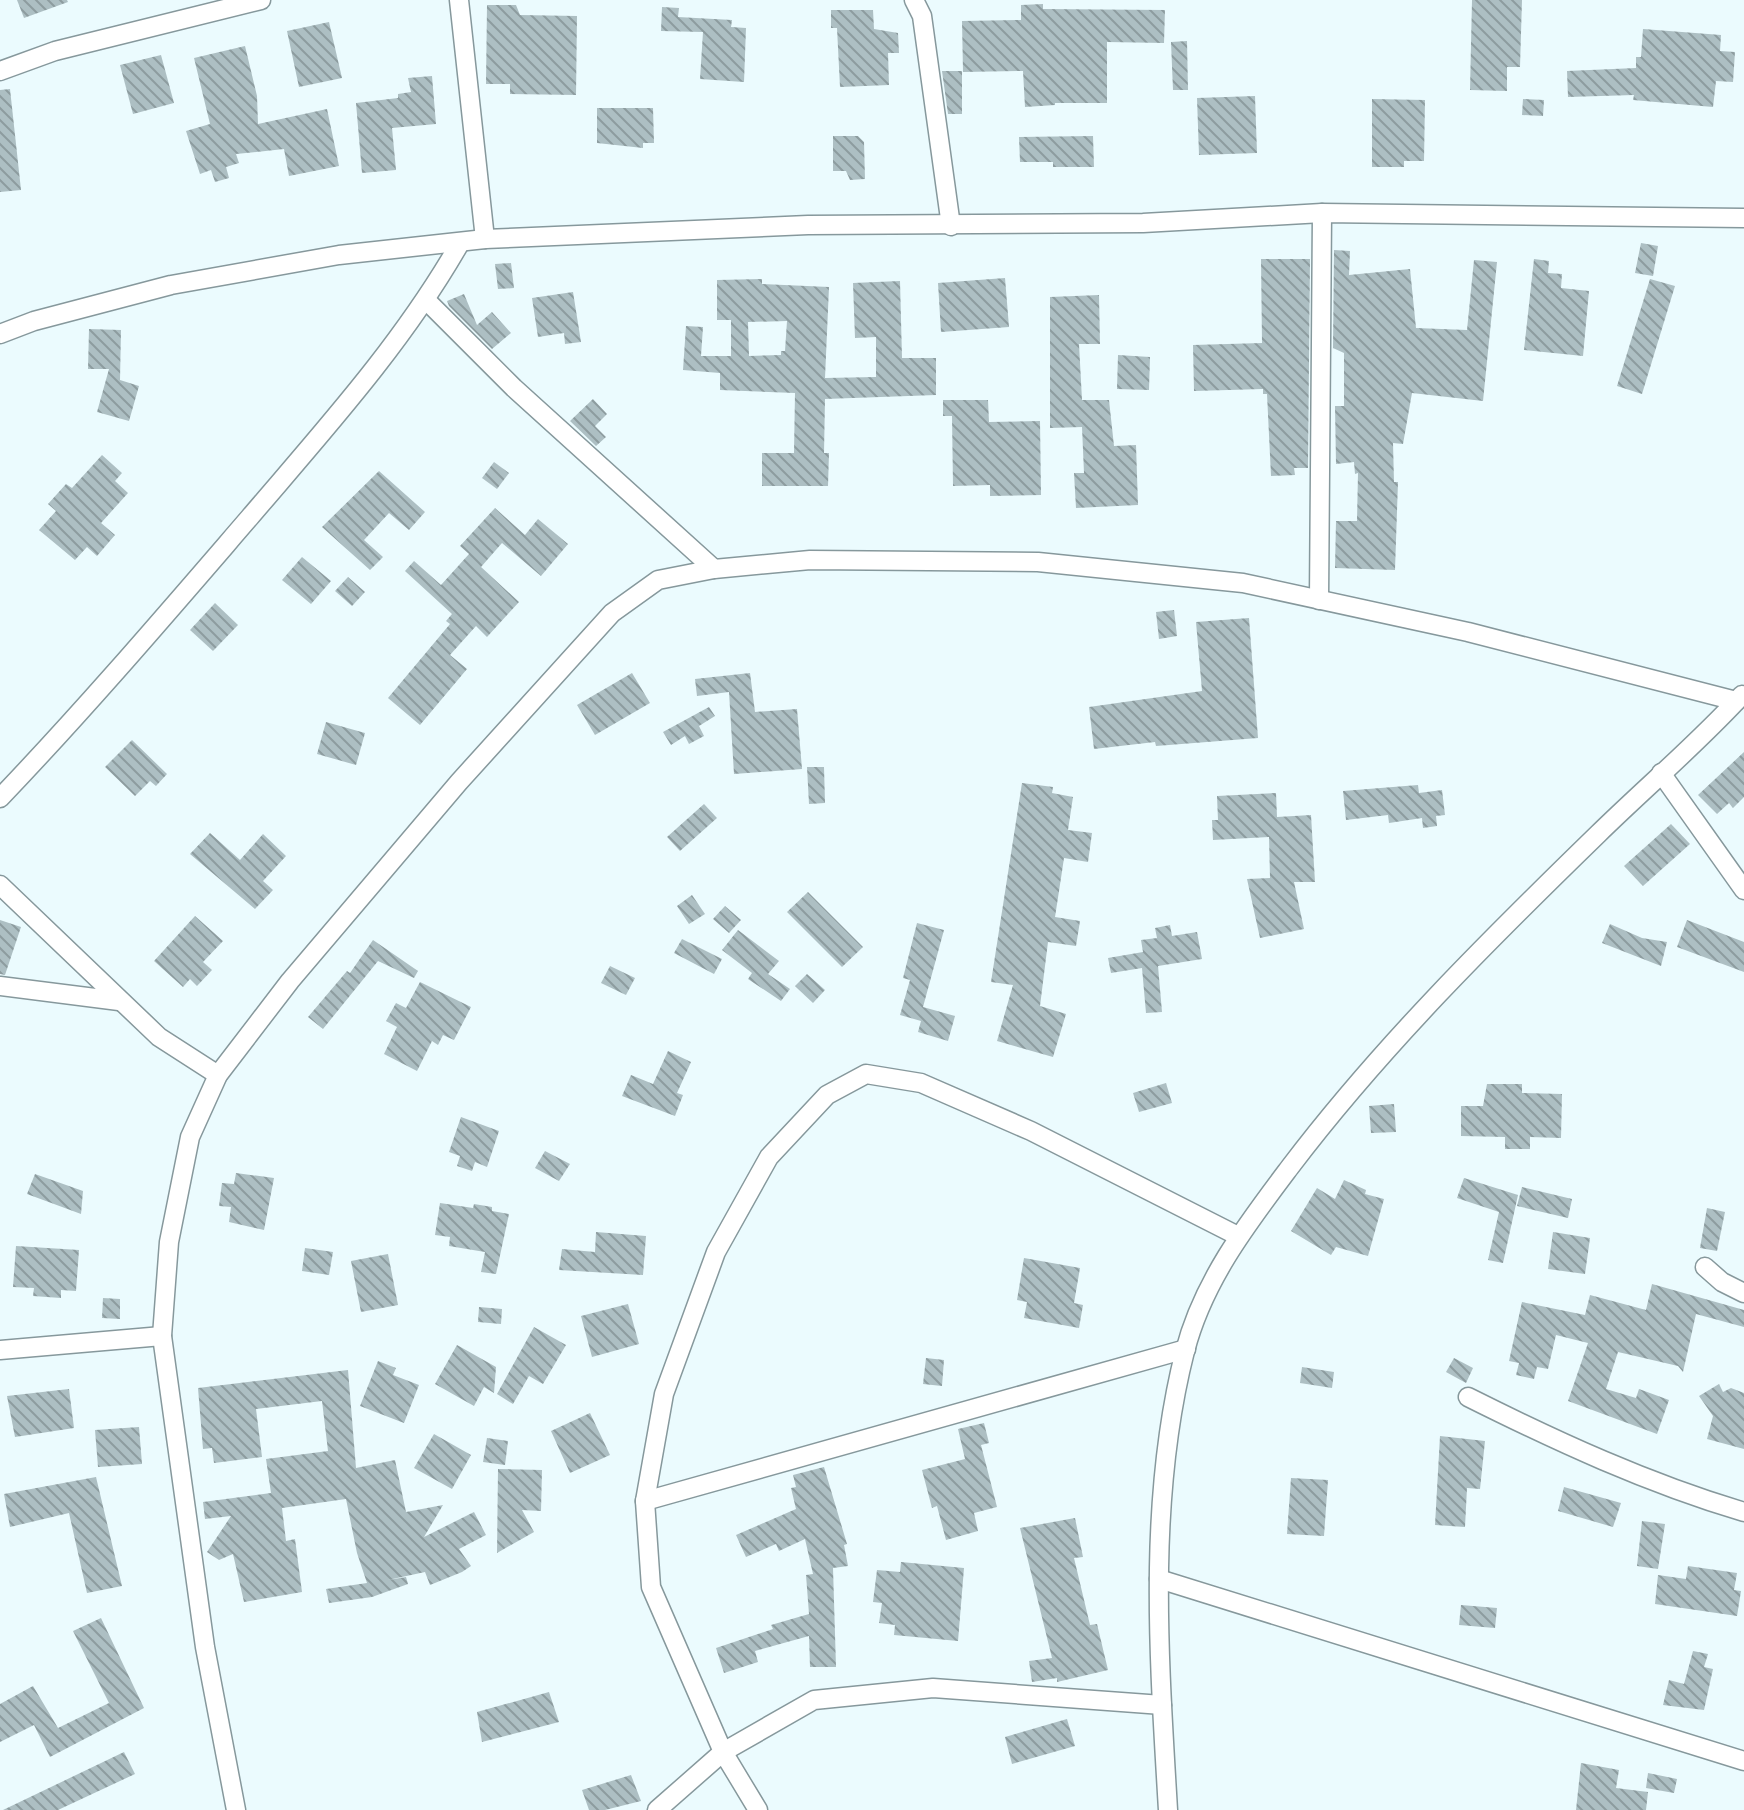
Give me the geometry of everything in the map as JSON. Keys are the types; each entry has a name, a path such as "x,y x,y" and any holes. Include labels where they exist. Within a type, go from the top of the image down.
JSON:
{"street":[{"path":"0,71 55,51 261,0"},
{"path":"459,0 485,239"},
{"path":"914,0 922,16 951,226"},
{"path":"1319,600 1322,213"},
{"path":"0,334 34,321 171,285 339,255 485,239 761,226 1143,223 1322,213 1744,218"},
{"path":"0,798 124,664 342,410 427,301 460,243"},
{"path":"427,301 514,388 714,569"},
{"path":"236,1810 205,1647 162,1336 169,1242 190,1137 218,1075 290,981 459,782 612,613 658,580 714,569 810,560 1038,562 1243,583 1468,632 1740,697"},
{"path":"1168,1810 1159,1579 1162,1494 1186,1349 1212,1281 1238,1236 1334,1109 1544,887 1740,697"},
{"path":"1661,773 1744,890"},
{"path":"0,885 159,1037 218,1075"},
{"path":"0,986 119,1001"},
{"path":"758,1810 723,1752 651,1587 645,1501 664,1394 716,1252 769,1157 827,1095 866,1074 921,1083 1031,1131 1238,1236"},
{"path":"1705,1267 1722,1282 1744,1293"},
{"path":"0,1350 162,1336"},
{"path":"645,1501 1186,1349"},
{"path":"1468,1397 1563,1444 1660,1485 1744,1512"},
{"path":"1159,1579 1744,1761"},
{"path":"657,1810 723,1752 814,1700 933,1688 1162,1705"}],"building":[{"path":"17,0 67,0 68,2 24,18"},
{"path":"1472,0 1522,0 1520,67 1507,67 1507,91 1470,90"},
{"path":"1043,4 1043,9 1165,10 1164,43 1107,42 1107,103 1055,103 1025,107 1023,71 963,72 962,21 1021,20 1021,5"},
{"path":"487,5 516,5 520,15 577,16 576,95 510,94 510,84 486,84"},
{"path":"662,7 679,8 678,17 732,20 731,27 746,28 744,82 700,79 703,32 661,31"},
{"path":"831,10 873,10 874,29 898,33 899,53 888,53 889,85 840,87 837,28 831,28"},
{"path":"329,22 342,78 299,87 287,31"},
{"path":"1643,29 1721,35 1720,51 1735,52 1733,82 1716,81 1713,107 1633,100 1634,95 1568,97 1567,71 1636,68 1636,57 1641,57"},
{"path":"1187,41 1188,90 1173,90 1171,42"},
{"path":"245,46 257,96 258,124 327,109 339,166 289,176 284,149 236,154 239,163 226,167 229,178 215,182 211,170 200,174 186,131 210,124 194,58"},
{"path":"161,55 174,103 133,114 120,65"},
{"path":"942,71 962,71 962,114 948,114"},
{"path":"432,76 436,124 392,128 396,170 362,173 356,103 398,98 398,94 411,92 408,78"},
{"path":"10,89 21,190 0,192 0,90"},
{"path":"1255,96 1257,153 1199,155 1197,98"},
{"path":"1372,99 1425,100 1424,161 1404,161 1404,167 1372,167"},
{"path":"1523,99 1544,100 1543,116 1522,115"},
{"path":"597,108 653,108 654,143 643,143 643,148 597,143"},
{"path":"833,136 858,136 864,142 865,179 850,180 846,171 833,171"},
{"path":"1093,136 1094,167 1053,167 1053,162 1020,162 1019,137"},
{"path":"1641,243 1658,246 1653,276 1635,273"},
{"path":"1334,250 1350,251 1349,275 1410,269 1416,328 1467,330 1474,260 1497,262 1483,401 1412,393 1403,444 1393,443 1394,482 1398,482 1395,570 1335,568 1336,521 1357,521 1358,473 1355,474 1354,462 1336,464 1335,406 1344,406 1344,353 1333,348"},
{"path":"1261,259 1310,259 1308,468 1294,468 1295,475 1271,476 1267,394 1263,394 1263,389 1194,391 1193,345 1262,343"},
{"path":"1534,259 1549,261 1548,273 1562,274 1561,288 1589,291 1583,356 1524,350"},
{"path":"511,263 514,288 498,289 495,264"},
{"path":"1005,278 1009,327 941,332 938,283"},
{"path":"762,279 762,284 829,287 825,378 876,377 876,337 855,338 853,283 900,281 902,358 936,358 936,395 825,399 824,453 829,453 828,486 762,486 762,453 794,453 795,393 720,390 720,373 683,370 686,326 703,327 701,356 731,356 731,320 717,320 717,280","holes":["787,321 785,351 781,351 781,355 749,356 748,322"]},
{"path":"1650,279 1675,286 1642,394 1617,386"},
{"path":"573,292 581,342 565,344 564,333 538,337 532,298"},
{"path":"464,294 477,325 492,312 511,333 492,349 449,306 447,301"},
{"path":"1099,295 1100,344 1079,344 1082,400 1109,400 1114,446 1136,445 1138,505 1076,508 1074,473 1084,473 1082,427 1050,428 1050,297"},
{"path":"89,329 121,330 120,380 139,386 129,421 97,412 109,369 88,369"},
{"path":"1118,355 1150,357 1149,390 1117,389"},
{"path":"593,399 607,414 595,426 606,437 596,446 570,421"},
{"path":"943,400 988,400 989,422 1040,421 1041,495 990,496 990,485 953,486 952,416 943,416"},
{"path":"102,455 122,473 115,481 128,493 101,523 115,535 97,556 87,547 75,560 39,530 56,511 48,504 66,484 72,488"},
{"path":"494,462 509,473 497,489 482,478"},
{"path":"379,471 425,512 409,530 389,513 364,540 383,557 370,570 322,527"},
{"path":"495,508 525,535 538,519 568,544 541,576 502,543 481,567 519,602 487,637 476,626 450,655 467,669 420,725 388,698 450,624 446,621 452,614 405,571 414,561 441,585 469,554 460,546"},
{"path":"302,557 331,581 311,604 282,580"},
{"path":"348,577 365,592 352,606 335,591"},
{"path":"215,603 238,625 213,651 190,630"},
{"path":"1174,610 1177,636 1159,639 1156,612"},
{"path":"1249,618 1258,738 1156,746 1155,742 1094,749 1089,707 1202,691 1196,622"},
{"path":"632,673 650,703 595,735 577,705"},
{"path":"750,673 755,712 797,709 802,769 734,774 729,692 697,696 695,679"},
{"path":"709,707 715,716 699,726 704,736 689,744 685,736 671,745 663,732"},
{"path":"326,722 365,733 356,765 317,754"},
{"path":"132,740 167,774 156,786 150,781 135,796 105,767"},
{"path":"1744,752 1744,797 1733,808 1729,803 1717,814 1698,795"},
{"path":"807,767 824,767 825,803 809,804"},
{"path":"1022,783 1053,787 1052,793 1073,797 1068,830 1092,833 1088,862 1064,858 1055,917 1080,921 1076,946 1048,942 1040,1006 1066,1014 1053,1057 997,1041 1013,985 991,982"},
{"path":"1418,785 1419,793 1442,790 1445,815 1436,816 1437,826 1423,828 1422,818 1389,823 1388,815 1346,820 1343,791"},
{"path":"1276,793 1277,817 1311,815 1315,882 1294,882 1304,929 1260,938 1247,879 1270,878 1269,837 1213,840 1212,820 1218,820 1217,796"},
{"path":"704,804 717,818 680,851 667,837"},
{"path":"1671,824 1690,844 1643,886 1624,866"},
{"path":"210,833 240,860 263,834 286,856 263,881 273,890 255,909 190,854"},
{"path":"808,892 863,947 842,967 787,912"},
{"path":"692,895 705,914 689,924 677,906"},
{"path":"725,906 741,920 729,933 713,919"},
{"path":"195,916 223,941 203,962 212,970 197,986 190,979 183,987 154,961"},
{"path":"0,920 21,927 5,975 0,974"},
{"path":"1687,920 1744,942 1744,972 1677,947"},
{"path":"917,923 944,930 923,1007 955,1016 948,1041 918,1032 921,1021 900,1015 910,980 903,978"},
{"path":"1610,924 1642,938 1667,942 1661,966 1602,943"},
{"path":"1170,925 1172,936 1197,932 1202,959 1158,966 1162,1012 1146,1013 1142,968 1111,973 1108,958 1143,952 1141,940 1157,938 1155,928"},
{"path":"738,930 779,961 768,974 790,989 781,1001 748,979 752,973 722,950"},
{"path":"682,939 722,959 714,974 674,953"},
{"path":"373,940 418,971 414,978 378,961 323,1029 308,1017 347,971 350,973"},
{"path":"610,966 635,978 626,995 601,983"},
{"path":"807,974 825,990 813,1003 795,986"},
{"path":"420,982 471,1007 454,1040 443,1035 438,1045 432,1041 417,1071 384,1054 397,1027 386,1021 396,1003 406,1008"},
{"path":"668,1051 691,1062 677,1093 683,1095 675,1116 622,1096 631,1075 653,1084"},
{"path":"1166,1083 1172,1103 1139,1112 1133,1093"},
{"path":"1487,1084 1522,1084 1522,1093 1562,1094 1561,1138 1530,1137 1530,1149 1505,1149 1505,1137 1461,1136 1461,1106 1483,1106"},
{"path":"1394,1104 1396,1132 1371,1133 1369,1106"},
{"path":"461,1117 499,1131 487,1167 475,1162 472,1171 457,1166 460,1156 449,1152"},
{"path":"545,1151 570,1164 559,1181 535,1168"},
{"path":"236,1173 274,1178 264,1230 229,1222 231,1207 219,1206 222,1183 234,1184"},
{"path":"35,1174 83,1191 81,1214 27,1194"},
{"path":"1464,1178 1518,1195 1503,1263 1488,1260 1499,1212 1457,1198"},
{"path":"1344,1180 1366,1190 1365,1194 1384,1199 1368,1256 1336,1247 1331,1255 1291,1231 1317,1188 1335,1199"},
{"path":"1522,1187 1572,1199 1568,1218 1517,1206"},
{"path":"440,1203 473,1208 474,1204 509,1214 496,1274 481,1272 485,1252 449,1246 450,1237 435,1235"},
{"path":"1707,1208 1725,1212 1717,1251 1700,1248"},
{"path":"596,1232 646,1236 643,1275 559,1270 562,1249 595,1252"},
{"path":"1553,1232 1590,1238 1585,1274 1548,1269"},
{"path":"16,1246 79,1250 76,1291 61,1290 61,1298 33,1296 34,1288 13,1287"},
{"path":"305,1248 333,1252 329,1275 302,1271"},
{"path":"388,1254 398,1305 361,1312 351,1261"},
{"path":"1024,1258 1080,1268 1074,1303 1083,1305 1079,1328 1024,1318 1027,1302 1017,1300"},
{"path":"1652,1284 1744,1310 1744,1327 1696,1314 1683,1372 1678,1366 1618,1352 1606,1389 1636,1398 1639,1389 1669,1400 1657,1434 1568,1401 1588,1343 1556,1335 1548,1369 1537,1367 1534,1379 1516,1375 1519,1363 1509,1361 1522,1302 1585,1315 1590,1295 1646,1310"},
{"path":"103,1298 120,1299 120,1319 102,1318"},
{"path":"628,1304 639,1344 592,1357 581,1316"},
{"path":"479,1307 502,1309 501,1324 478,1322"},
{"path":"534,1327 566,1345 543,1384 529,1376 513,1404 497,1394"},
{"path":"457,1345 496,1367 494,1393 484,1387 474,1406 435,1384"},
{"path":"926,1358 944,1360 942,1386 923,1384"},
{"path":"1454,1358 1473,1368 1466,1383 1446,1372"},
{"path":"378,1361 396,1368 393,1375 419,1385 404,1423 360,1406"},
{"path":"1302,1367 1334,1372 1332,1388 1300,1383"},
{"path":"348,1370 356,1468 395,1460 406,1512 443,1505 424,1537 474,1512 486,1535 459,1549 471,1566 462,1572 430,1585 425,1572 388,1580 406,1577 408,1584 372,1597 329,1603 326,1589 367,1583 357,1553 346,1499 282,1508 286,1541 295,1539 302,1592 244,1602 233,1554 219,1560 207,1552 231,1516 205,1519 203,1502 271,1493 266,1459 328,1451 322,1401 256,1409 262,1457 214,1463 212,1448 203,1449 198,1388"},
{"path":"1719,1384 1723,1392 1731,1388 1744,1393 1744,1449 1707,1439 1713,1416 1699,1396"},
{"path":"69,1389 74,1428 15,1437 7,1396"},
{"path":"590,1413 610,1455 570,1473 551,1431"},
{"path":"984,1423 989,1443 981,1445 997,1507 974,1513 978,1531 946,1540 937,1506 932,1508 922,1470 965,1459 958,1429"},
{"path":"139,1427 142,1464 98,1467 95,1430"},
{"path":"434,1434 471,1455 452,1489 414,1468"},
{"path":"1440,1436 1485,1441 1480,1489 1467,1488 1465,1527 1435,1525"},
{"path":"487,1438 508,1441 505,1465 483,1462"},
{"path":"824,1467 847,1544 844,1545 848,1566 833,1568 836,1667 810,1667 809,1636 755,1651 758,1662 724,1673 716,1648 773,1629 771,1625 809,1614 806,1575 813,1574 805,1539 779,1551 776,1544 746,1557 736,1535 796,1509 791,1488 796,1487 793,1475"},
{"path":"498,1469 542,1470 541,1511 522,1510 534,1532 497,1553"},
{"path":"96,1477 122,1586 87,1593 69,1513 10,1527 4,1494"},
{"path":"1291,1478 1328,1480 1324,1536 1287,1534"},
{"path":"1564,1487 1621,1503 1613,1527 1558,1511"},
{"path":"1075,1518 1083,1557 1074,1558 1090,1625 1097,1624 1108,1670 1057,1682 1057,1678 1032,1682 1029,1661 1052,1658 1020,1528"},
{"path":"1642,1521 1665,1524 1658,1569 1637,1566"},
{"path":"901,1562 964,1568 958,1641 894,1635 895,1625 879,1623 882,1603 873,1602 877,1570 900,1572"},
{"path":"1688,1566 1737,1573 1734,1590 1741,1591 1737,1616 1655,1604 1658,1575 1686,1579"},
{"path":"1461,1605 1497,1608 1495,1628 1459,1625"},
{"path":"101,1618 144,1708 50,1757 34,1725 0,1742 0,1704 33,1686 58,1728 109,1703 73,1631"},
{"path":"1693,1651 1708,1654 1704,1667 1713,1669 1704,1710 1663,1705 1669,1680 1684,1684"},
{"path":"549,1692 559,1722 482,1742 477,1712"},
{"path":"1067,1719 1075,1746 1012,1764 1005,1737"},
{"path":"124,1752 135,1774 58,1810 3,1810"},
{"path":"1581,1763 1619,1770 1616,1788 1648,1792 1646,1810 1576,1810"},
{"path":"1648,1773 1677,1779 1674,1793 1646,1788"},
{"path":"631,1775 641,1801 605,1810 589,1810 582,1790"}]}
